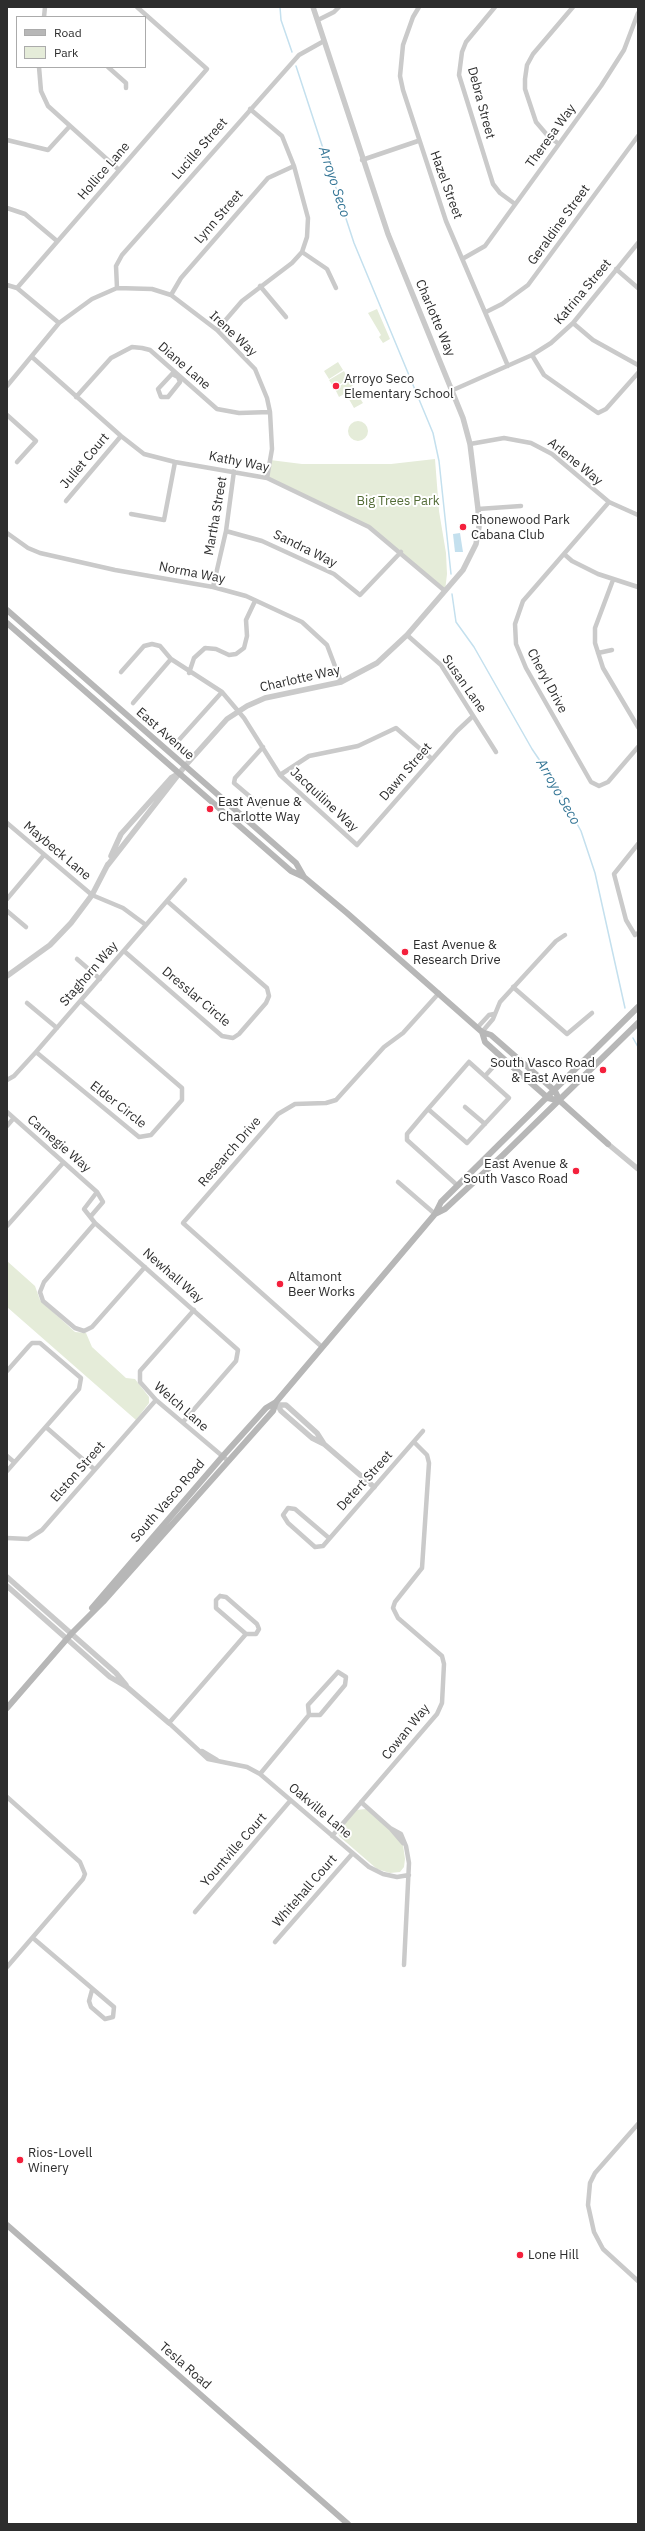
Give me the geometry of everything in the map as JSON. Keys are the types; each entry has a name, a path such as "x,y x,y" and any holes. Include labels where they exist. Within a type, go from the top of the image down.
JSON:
{"main road":[{"name":"East Avenue","path":"7,610 296,863 304,877"},
{"name":"East Avenue","path":"7,623 291,871 304,877 480,1030 491,1034 555,1091 560,1101 608,1144"},
{"name":"South Vasco Road","path":"7,1708 83,1620 103,1602 224,1458 273,1411 322,1347 434,1214 441,1202 548,1098 638,1007"},
{"name":"South Vasco Road","path":"434,1214 445,1209 560,1101 638,1023"},
{"name":"East Avenue","path":"480,1030 485,1042 548,1098 560,1101"},
{"name":"Tesla Road","path":"7,2225 348,2524"}],"street":[{"name":"Hollice Lane","path":"17,288 207,69 137,7"},
{"name":"Charlotte Way","path":"7,976 50,945 71,923 92,895 121,834 171,778 179,773 216,730 238,711 271,696 341,682 377,663 407,635 455,580 468,561 476,544 479,527 478,509 470,444 453,390 388,234 362,160 313,7"},
{"path":"318,20 334,12 339,7"},
{"name":"Hazel Street","path":"419,7 413,17 403,44 400,76 418,141 446,221 464,258 508,366"},
{"name":"Debra Street","path":"495,7 466,42 459,64 460,75 493,184 500,193 515,204"},
{"path":"559,144 544,133 536,122 525,89 525,79 527,65 533,54 573,7"},
{"name":"Theresa Way","path":"464,258 485,246 618,63 637,20 638,13"},
{"name":"Lucille Street","path":"117,288 116,266 122,255 299,55 324,41"},
{"path":"39,68 41,90 48,106 69,127 119,170"},
{"path":"109,68 126,83 126,88"},
{"path":"217,330 242,301 260,286 292,264 302,252 307,237 308,218 294,166 282,136 250,109"},
{"path":"7,140 48,150 69,127"},
{"name":"Geraldine Street","path":"486,312 502,304 528,285 638,136"},
{"path":"362,160 418,141"},
{"name":"Lynn Street","path":"171,295 181,278 268,178 294,166"},
{"path":"7,208 25,214 57,241"},
{"name":"Katrina Street","path":"453,390 532,355 551,343 573,323 638,243"},
{"path":"302,252 327,269 336,288"},
{"path":"616,269 638,288"},
{"path":"7,285 17,288 60,323"},
{"path":"260,286 286,317"},
{"path":"7,386 60,323 78,308 117,288"},
{"name":"Irene Way","path":"117,288 152,289 171,295 217,330 255,369 267,398 270,412 272,449 267,478"},
{"path":"573,323 594,340 638,364"},
{"name":"Diane Lane","path":"76,397 111,358 132,347 150,350 178,376 217,408 239,413 270,412"},
{"path":"532,355 544,375 598,413 606,409 638,373"},
{"name":"Kathy Way","path":"32,357 121,436 144,454 175,462 234,471 267,478 369,527 446,589"},
{"path":"172,374 178,376 180,382 168,397 159,395 158,389 172,374"},
{"path":"7,415 36,441 17,462"},
{"name":"Juliet Court","path":"66,501 121,436"},
{"name":"Arlene Way","path":"470,444 504,438 531,443 552,454 609,502 638,515"},
{"path":"131,514 164,520 175,462"},
{"name":"Martha Street","path":"214,587 226,531 234,471"},
{"name":"Cheryl Drive","path":"609,502 523,601 518,615 516,637 520,656 594,784 599,786 608,782 638,747"},
{"path":"478,509 521,506"},
{"name":"Sandra Way","path":"226,531 262,540 334,574 360,595 401,552"},
{"name":"Norma Way","path":"7,533 28,548 40,553 115,570 214,587 255,600 302,622 327,645 341,682"},
{"path":"564,554 572,561 612,580 638,587"},
{"path":"612,580 595,628 598,653 603,668 638,727"},
{"path":"189,672 194,658 205,648 216,648 229,655 236,654 244,648 247,636 246,620 255,600"},
{"name":"Susan Lane","path":"407,635 441,665 496,752"},
{"name":"Jacquiline Way","path":"121,672 144,646 152,644 160,646 171,659 222,692 238,711 280,775 356,845"},
{"path":"598,653 612,650"},
{"path":"133,703 171,659"},
{"path":"178,741 222,692"},
{"name":"Dawn Street","path":"356,845 432,759 473,716"},
{"path":"280,775 309,756 353,748 396,728 432,759"},
{"path":"261,806 234,783 235,778 263,747"},
{"name":"Maybeck Lane","path":"7,823 92,895 123,908 146,925"},
{"path":"638,844 614,874 626,920 635,935 638,933"},
{"path":"7,899 44,854"},
{"name":"Staghorn Way","path":"7,1080 14,1076 36,1052 185,880"},
{"name":"Dresslar Circle","path":"124,951 222,1036 236,1037 253,1019 268,1000 267,988 167,901"},
{"path":"7,911 26,928"},
{"path":"480,1030 493,1019 500,1002 513,987 556,941 565,935"},
{"path":"77,959 100,979"},
{"path":"513,987 567,1034 592,1013"},
{"name":"Research Drive","path":"322,1347 183,1223 278,1114 295,1104 326,1104 336,1100 384,1047 403,1033 439,993"},
{"name":"Elder Circle","path":"36,1052 139,1137 151,1135 182,1100 182,1088 81,1001"},
{"path":"28,1003 57,1028"},
{"path":"485,1076 502,1057"},
{"path":"428,1109 467,1143 509,1098 469,1062 428,1109 407,1134 407,1140 458,1186"},
{"path":"465,1107 485,1124"},
{"name":"Carnegie Way","path":"7,1112 13,1119 97,1192"},
{"path":"7,1126 13,1119"},
{"name":"East Avenue","path":"608,1144 638,1169"},
{"path":"7,1226 63,1163"},
{"path":"398,1182 434,1214"},
{"path":"97,1192 103,1202 91,1216 84,1209 97,1192"},
{"name":"Newhall Way","path":"91,1216 95,1223 236,1347 238,1354 236,1361 183,1422"},
{"path":"95,1223 44,1282 40,1292 44,1301 75,1328 84,1331 92,1327 145,1267"},
{"name":"Welch Lane","path":"194,1310 140,1371 139,1376 142,1387 224,1458"},
{"path":"7,1371 32,1343 40,1343 78,1374 80,1378 79,1389 47,1428 7,1471"},
{"name":"Elston Street","path":"7,1538 20,1540 36,1535 156,1400"},
{"path":"278,1404 281,1411 312,1438 324,1444 374,1488"},
{"path":"47,1428 94,1469"},
{"name":"Detert Street","path":"329,1538 296,1508 288,1508 283,1514 288,1523 315,1546 323,1546 423,1431"},
{"name":"Cowan Way","path":"332,1836 437,1714 442,1703 444,1664 442,1656 398,1618 393,1608 395,1602 422,1568 429,1463 427,1455 414,1442"},
{"path":"7,1456 14,1462"},
{"path":"7,1577 72,1633"},
{"path":"7,1586 67,1639"},
{"path":"169,1723 246,1634 256,1634 259,1629 257,1624 226,1597 218,1598 215,1603 216,1608 246,1634"},
{"name":"Oakville Lane","path":"72,1633 116,1673 127,1687"},
{"name":"Oakville Lane","path":"67,1639 110,1677 127,1687 208,1759 247,1767 260,1774 352,1854 383,1874 397,1877 409,1875"},
{"path":"338,1672 344,1674 346,1683 340,1691 320,1715 313,1717 310,1715 308,1705 333,1675 338,1672"},
{"path":"260,1774 310,1715"},
{"path":"7,1797 80,1862 85,1874 84,1879 7,1967"},
{"name":"Yountville Court","path":"195,1912 290,1801"},
{"path":"361,1802 390,1828 401,1834 406,1846 409,1875 404,1965"},
{"name":"Whitehall Court","path":"275,1942 352,1854"},
{"path":"33,1938 92,1990 114,2007 113,2017 105,2019 91,2007 89,2001 92,1990"},
{"path":"638,2124 595,2173 590,2183 588,2205 594,2232 604,2249 638,2281"}],"green space":[{"path":"377,309 390,339 383,343 379,337 381,335 368,313"},
{"path":"338,362 343,370 329,379 324,371"},
{"path":"344,371 348,379 334,388 329,380"},
{"path":"349,380 354,388 339,397 335,389"},
{"path":"354,389 363,403 354,408 346,394"},
{"path":"358,421 365,424 368,431 365,438 358,441 351,438 348,431 351,424"},
{"name":"Big Trees Park","path":"435,459 439,511 446,553 447,574 445,591 369,527 267,478 270,460 302,464 391,464"},
{"path":"7,1261 35,1286 40,1300 75,1332 86,1333 92,1347 126,1378 135,1379 149,1397 149,1403 136,1420 7,1307"},
{"path":"366,1809 389,1829 403,1845 405,1859 404,1867 400,1872 390,1873 377,1869 339,1836 338,1831 356,1810"}],"water":[{"path":"460,533 463,552 455,552 453,534"}],"waterway":[{"name":"Arroyo Seco","path":"280,7 281,20 292,52"},
{"path":"296,66 354,243 433,433 439,461 451,574"},
{"name":"Arroyo Seco","path":"452,594 456,622 474,647 532,749 553,780 581,831 595,873 625,1008"},
{"name":"Arroyo Seco","path":"633,1038 638,1047"}],"place":[{"name":"Arroyo Seco Elementary School","path":"336,386"},
{"name":"Rhonewood Park Cabana Club","path":"463,527"},
{"name":"East Avenue & Charlotte Way","path":"210,809"},
{"name":"East Avenue & Research Drive","path":"405,952"},
{"name":"South Vasco Road & East Avenue","path":"603,1070"},
{"name":"East Avenue & South Vasco Road","path":"576,1171"},
{"name":"Altamont Beer Works","path":"280,1284"},
{"name":"Rios-Lovell Winery","path":"20,2160"},
{"name":"Lone Hill","path":"520,2255"}]}
